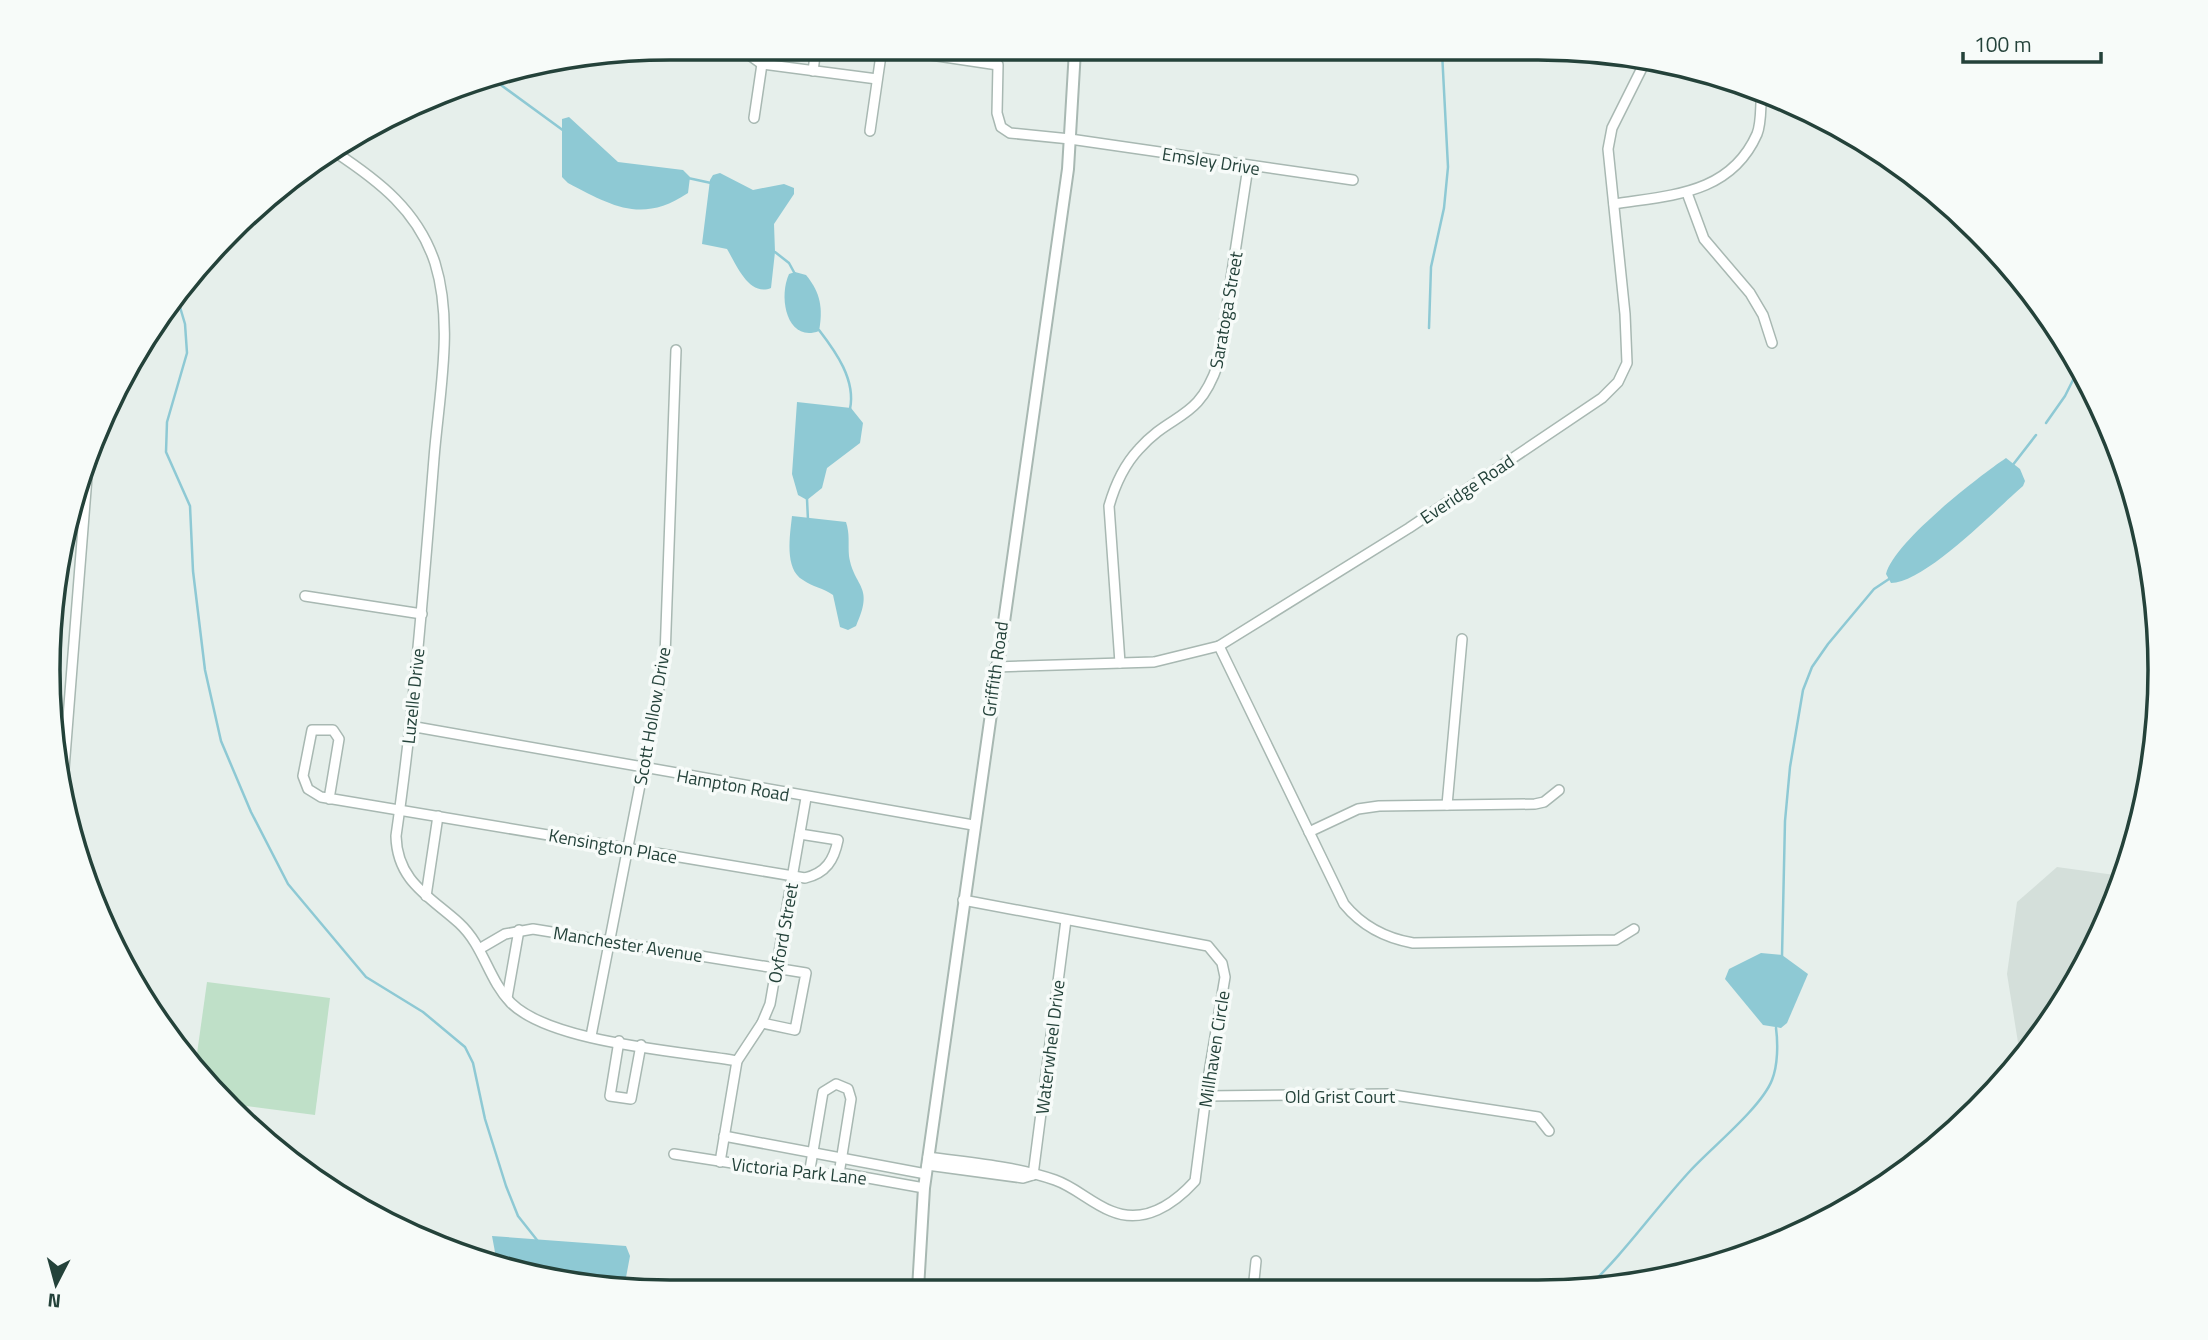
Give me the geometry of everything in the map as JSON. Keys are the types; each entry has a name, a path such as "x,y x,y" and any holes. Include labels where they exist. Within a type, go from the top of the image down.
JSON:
{"street":[{"path":"756,60 762,64 877,79"},
{"path":"813,71 814,60"},
{"path":"870,131 881,60"},
{"name":"Emsley Drive","path":"964,60 998,65 997,113 1001,127 1010,133 1070,139 1248,167 1353,180"},
{"name":"Griffith Road","path":"919,1280 924,1188 1070,139 1074,60"},
{"path":"754,118 762,64"},
{"name":"Everidge Road","path":"995,667 1120,663 1191,655 1219,646 1409,528 1602,398 1618,382 1627,363 1625,314 1608,149 1612,128 1642,69"},
{"path":"1614,204 1696,191 1733,168 1757,133 1761,102"},
{"name":"Luzelle Drive","path":"341,156 376,179 414,218 435,263 445,314 422,614 396,836 398,859 411,883 461,924 481,948 493,977 507,998 524,1014 548,1027 591,1037 737,1060"},
{"name":"Saratoga Street","path":"1120,663 1110,506 1115,488 1140,448 1197,405 1210,387 1220,351 1248,167"},
{"path":"1687,193 1704,239 1750,293 1763,315 1772,343"},
{"name":"Scott Hollow Drive","path":"591,1037 665,657 676,350"},
{"path":"65,752 86,494"},
{"path":"305,596 422,614"},
{"path":"1447,805 1462,639"},
{"path":"1219,646 1351,912 1370,928 1396,940 1413,943 1616,940 1634,929"},
{"name":"Hampton Road","path":"410,726 806,798 973,825"},
{"name":"Kensington Place","path":"329,799 339,739 333,730 312,730 304,783 312,794 329,799 793,876 814,876 834,859 838,840 800,834"},
{"path":"1309,832 1358,809 1535,804 1544,802 1559,790"},
{"name":"Oxford Street","path":"737,1060 762,1023 770,1004 806,798"},
{"path":"426,896 438,816"},
{"name":"Millhaven Circle","path":"927,1165 1023,1170 1057,1180 1112,1212 1146,1214 1166,1207 1195,1181 1225,977 1217,953 1208,946 963,900"},
{"name":"Waterwheel Drive","path":"1033,1175 1066,920"},
{"path":"507,998 519,930"},
{"name":"Manchester Avenue","path":"481,948 519,930 543,930 806,973 795,1030 762,1023"},
{"path":"619,1041 610,1096 631,1099 641,1045"},
{"path":"720,1162 737,1060"},
{"path":"809,1175 823,1092 831,1085 844,1086 851,1099 839,1174"},
{"name":"Old Grist Court","path":"1206,1096 1387,1094 1538,1117 1549,1131"},
{"name":"Victoria Park Lane","path":"724,1136 813,1151 841,1159 927,1165"},
{"name":"Victoria Park Lane","path":"674,1154 809,1175 839,1174 924,1188"},
{"path":"1254,1280 1256,1261"}],"shaded area":[{"path":"2057,867 2113,875 2086,940 2067,975 2019,1046 2007,974 2017,902"}],"green space":[{"path":"207,982 330,998 315,1115 242,1105 197,1055"}],"water":[{"path":"569,117 618,162 683,170 690,177 688,193 656,208 641,210 599,199 568,183 562,177 562,119"},
{"path":"720,173 753,190 784,184 794,188 794,194 774,224 775,252 771,288 763,290 750,284 727,249 702,244 710,180 713,175"},
{"path":"795,272 806,275 818,295 821,308 819,331 799,331 788,316 785,306 786,284 789,274"},
{"path":"797,402 851,408 863,423 860,443 827,468 822,488 807,500 798,495 792,474"},
{"path":"2006,458 2020,469 2025,481 2023,486 1941,558 1905,580 1891,583 1886,574 1904,545 1938,511"},
{"path":"792,516 846,522 849,556 862,588 864,602 856,626 848,630 840,627 833,595 797,575 790,551"},
{"path":"1761,953 1782,955 1808,974 1787,1023 1781,1028 1763,1025 1725,979 1729,969"},
{"path":"492,1236 626,1246 630,1256 626,1279 551,1269 495,1255"}],"waterway":[{"path":"1429,328 1431,267 1444,208 1448,167 1442,60"},
{"path":"500,84 564,131"},
{"path":"688,178 711,183"},
{"path":"775,252 789,263 795,274"},
{"path":"180,307 185,324 187,353 167,422 166,452 190,506 193,571 205,670 221,741 251,812 288,884 366,977 423,1012 465,1047 473,1063 485,1119 506,1186 518,1216 537,1240"},
{"path":"819,330 838,357 847,377 850,409"},
{"path":"2046,423 2074,378"},
{"path":"2012,466 2036,435"},
{"path":"807,499 808,520"},
{"path":"1782,956 1785,821 1790,767 1803,690 1812,667 1828,644 1874,589 1889,579"},
{"path":"1597,1277 1690,1171 1758,1103 1772,1080 1775,1068 1776,1028"}]}
